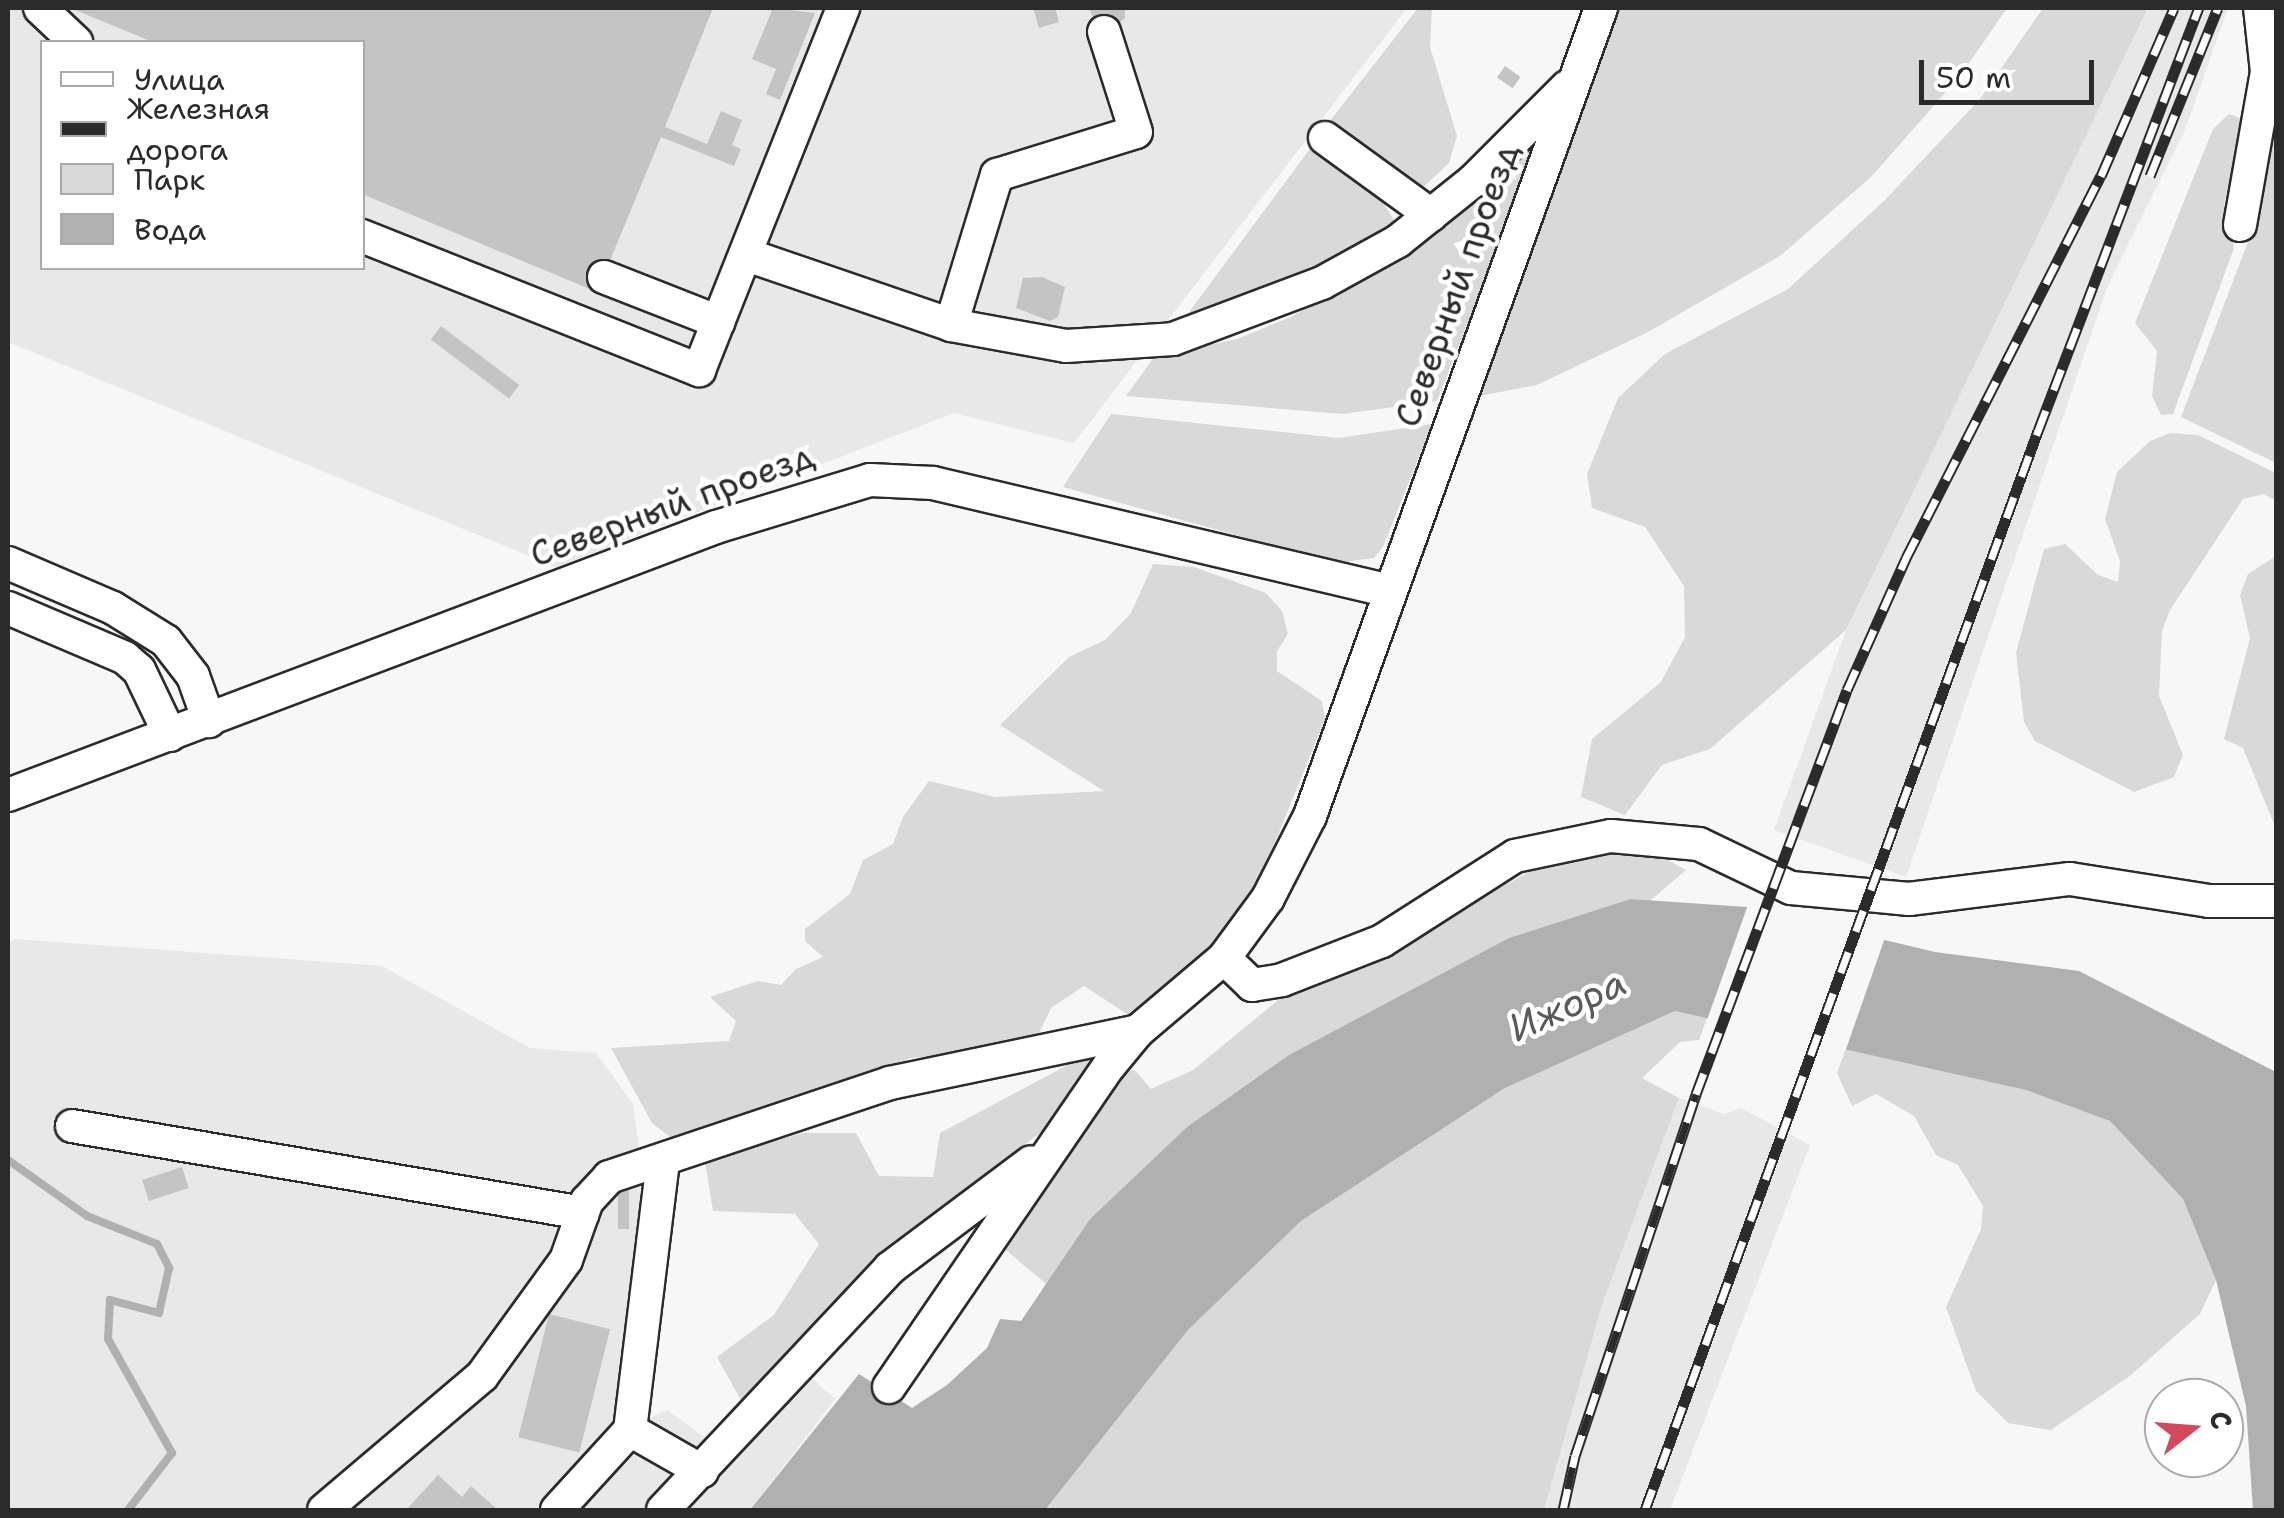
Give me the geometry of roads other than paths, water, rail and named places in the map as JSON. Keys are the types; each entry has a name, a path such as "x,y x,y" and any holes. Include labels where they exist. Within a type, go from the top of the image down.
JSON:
{"street":[{"path":"40,8 74,40"},
{"path":"365,237 700,370 843,8"},
{"name":"Северный проезд","path":"1054,1144 1138,1032 1224,958 1268,898 1310,816 1386,590 1602,8"},
{"path":"2240,225 2267,72 2260,8"},
{"path":"951,325 997,175 1136,132 1104,32"},
{"path":"747,255 951,325 1066,346 1173,339 1322,282 1398,241 1431,215 1574,80"},
{"path":"1324,138 1431,215"},
{"path":"604,276 719,322"},
{"name":"Северный проезд","path":"8,796 716,527 870,480 933,482 1386,590"},
{"path":"8,563 154,632 182,657 209,721"},
{"path":"8,608 125,658 139,670 170,735"},
{"path":"136,748 146,728 147,693"},
{"path":"1224,958 1252,985 1282,980 1382,941 1515,856 1610,836 1699,844 1792,888 1909,899 2070,878 2245,905 2276,901"},
{"path":"324,1510 482,1376 566,1260 582,1213 608,1176 890,1083 1138,1032"},
{"path":"72,1126 582,1213"},
{"path":"888,1387 1054,1144"},
{"path":"663,1510 890,1268 1054,1144"},
{"path":"557,1510 630,1430 663,1160"},
{"path":"630,1430 702,1471"}],"water":[{"name":"Ижора","path":"1630,899 1747,907 1935,952 2079,971 2276,1072 2276,1510 2253,1510 2244,1378 2239,1378 2216,1280 2183,1199 2110,1121 2026,1090 1675,1011 1505,1088 1301,1221 1188,1330 1045,1510 750,1510 859,1374 912,1408 947,1385 987,1348 1000,1319 1021,1321 1090,1219 1187,1127 1289,1055 1509,938"}],"waterway":[{"path":"8,1160 87,1216 157,1244 169,1268 159,1313 110,1300 108,1339 172,1453 128,1510"}],"railway":[{"path":"1563,1510 1575,1456 1696,1094 1847,690 1906,558 2101,176 2174,8"},
{"path":"1645,1510 2038,431 2199,8"},
{"path":"2150,176 2218,8"}]}
